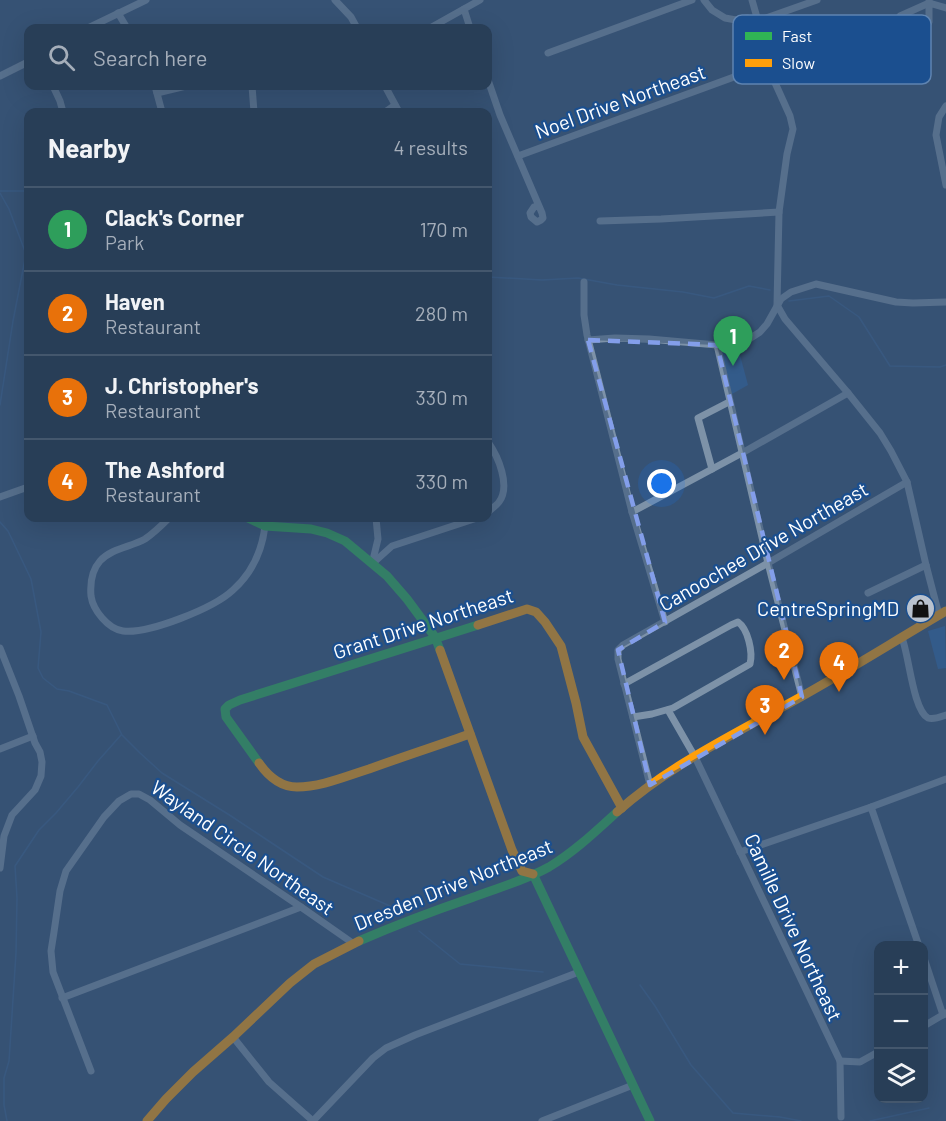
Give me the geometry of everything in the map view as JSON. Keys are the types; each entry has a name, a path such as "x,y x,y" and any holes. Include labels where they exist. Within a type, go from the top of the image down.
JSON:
{"street":[{"path":"96,24 146,0"},
{"path":"335,0 355,24"},
{"path":"437,24 480,0"},
{"path":"548,52 692,0"},
{"path":"704,0 712,10 725,18 733,19"},
{"path":"752,0 756,15"},
{"path":"774,15 815,0"},
{"path":"902,15 929,2 946,8"},
{"path":"464,9 469,24"},
{"path":"118,13 125,24"},
{"path":"0,76 24,64"},
{"name":"Noel Drive Northeast","path":"518,156 733,77"},
{"path":"776,84 790,116 793,129 779,212 777,305 785,319 880,433 891,451 907,482 926,565 943,613"},
{"path":"55,90 62,108"},
{"path":"156,90 161,108"},
{"path":"252,90 254,108"},
{"path":"387,90 396,108"},
{"path":"491,90 538,206"},
{"path":"946,106 939,117 936,135 946,185"},
{"path":"600,221 779,212"},
{"path":"584,282 585,326 588,340 632,512 665,622"},
{"path":"588,340 649,339 717,345 746,341 760,332 767,324 781,299 791,292 816,284 896,302 946,302"},
{"path":"717,345 802,696"},
{"path":"632,512 848,393"},
{"path":"712,469 698,418 729,402"},
{"path":"492,448 502,472 503,492 499,502 492,508"},
{"name":"Canoochee Drive Northeast","path":"624,684 618,659 618,650 623,645 907,482"},
{"path":"0,497 24,488"},
{"path":"164,522 145,538 100,561 92,576 92,600 98,612 115,629 138,631 209,607 221,600 247,575 256,561 263,541 264,526"},
{"path":"256,522 264,526 311,529 327,533 345,542 387,576 435,638 512,850 522,871 533,874 650,1121"},
{"path":"372,564 378,539 376,522"},
{"path":"372,564 392,546 465,522"},
{"path":"868,593 926,565"},
{"name":"Grant Drive Northeast","path":"470,734 346,776 316,785 299,787 281,784 263,769 226,717 225,709 251,696 527,609 536,612 561,646 583,737 622,808"},
{"name":"Dresden Drive Northeast","path":"147,1121 162,1102 201,1064 233,1038 265,1005 304,971 326,957 354,944 533,874 568,856 650,785 943,613"},
{"path":"633,717 673,708 750,664 751,657 743,626 738,622 731,625 624,684 650,785"},
{"path":"902,638 914,690 922,713 933,719 946,715"},
{"path":"0,648 42,762 41,776 35,790 12,815 4,836 0,868"},
{"name":"Camille Drive Northeast","path":"668,710 695,757 840,1062 841,1117"},
{"path":"0,749 33,736"},
{"path":"740,852 871,807 946,778"},
{"name":"Wayland Circle Northeast","path":"91,1071 53,972 51,951 60,891 66,871 104,817 119,801 131,794 139,794 150,800 180,825 354,944"},
{"path":"871,807 918,941"},
{"path":"62,998 301,907"},
{"path":"928,969 945,1014 928,1024"},
{"path":"233,1038 269,1082 313,1121 373,1058 386,1048 579,972"},
{"path":"840,1062 860,1062 874,1055"},
{"path":"542,1121 633,1085"}],"highlighted area":[{"path":"588,340 717,345 802,697 650,785 618,650 665,622"}],"shaded area":[{"path":"737,344 748,385 732,394 719,346"},
{"path":"945,626 946,668 938,669 928,631"}],"waterway":[{"path":"0,191 24,191"},
{"path":"0,193 9,209 24,249"},
{"path":"0,405 24,264"},
{"path":"492,277 542,280 578,278 714,298 749,286 770,290"},
{"path":"789,301 829,296 859,317 890,366 940,367 946,365"},
{"path":"0,522 8,531 31,579 41,632 38,668 43,678 57,689 107,705 122,735 162,773 323,877 404,912"},
{"path":"7,1121 4,1105 4,1078 9,1061 16,953 15,866 39,830 121,735"},
{"path":"419,931 460,964 543,972"},
{"path":"640,985 691,1065 733,1113 801,1121"},
{"path":"870,1121 929,1108"}],"traffic: fast":[{"path":"256,522 265,526 311,529 345,541 387,576 435,637 440,650"},
{"path":"259,763 226,717 225,709 229,705 478,625"},
{"path":"359,941 540,872 576,848 617,812"},
{"path":"533,874 650,1121"}],"traffic: slow":[{"path":"478,625 527,609 536,612 545,622 561,646 583,737 622,808"},
{"path":"617,812 657,781 699,754 828,682 946,611"},
{"path":"440,650 512,850 522,871 533,874"},
{"path":"259,763 270,776 280,783 291,787 306,787 342,778 470,734"},
{"path":"147,1121 193,1072 290,983 314,964 359,941"}],"place":[{"name":"Clack's Corner","path":"733,366"},
{"name":"CentreSpringMD","path":"920,608"},
{"name":"Haven","path":"784,680"},
{"name":"The Ashford","path":"839,692"},
{"name":"J. Christopher's","path":"765,735"}]}
